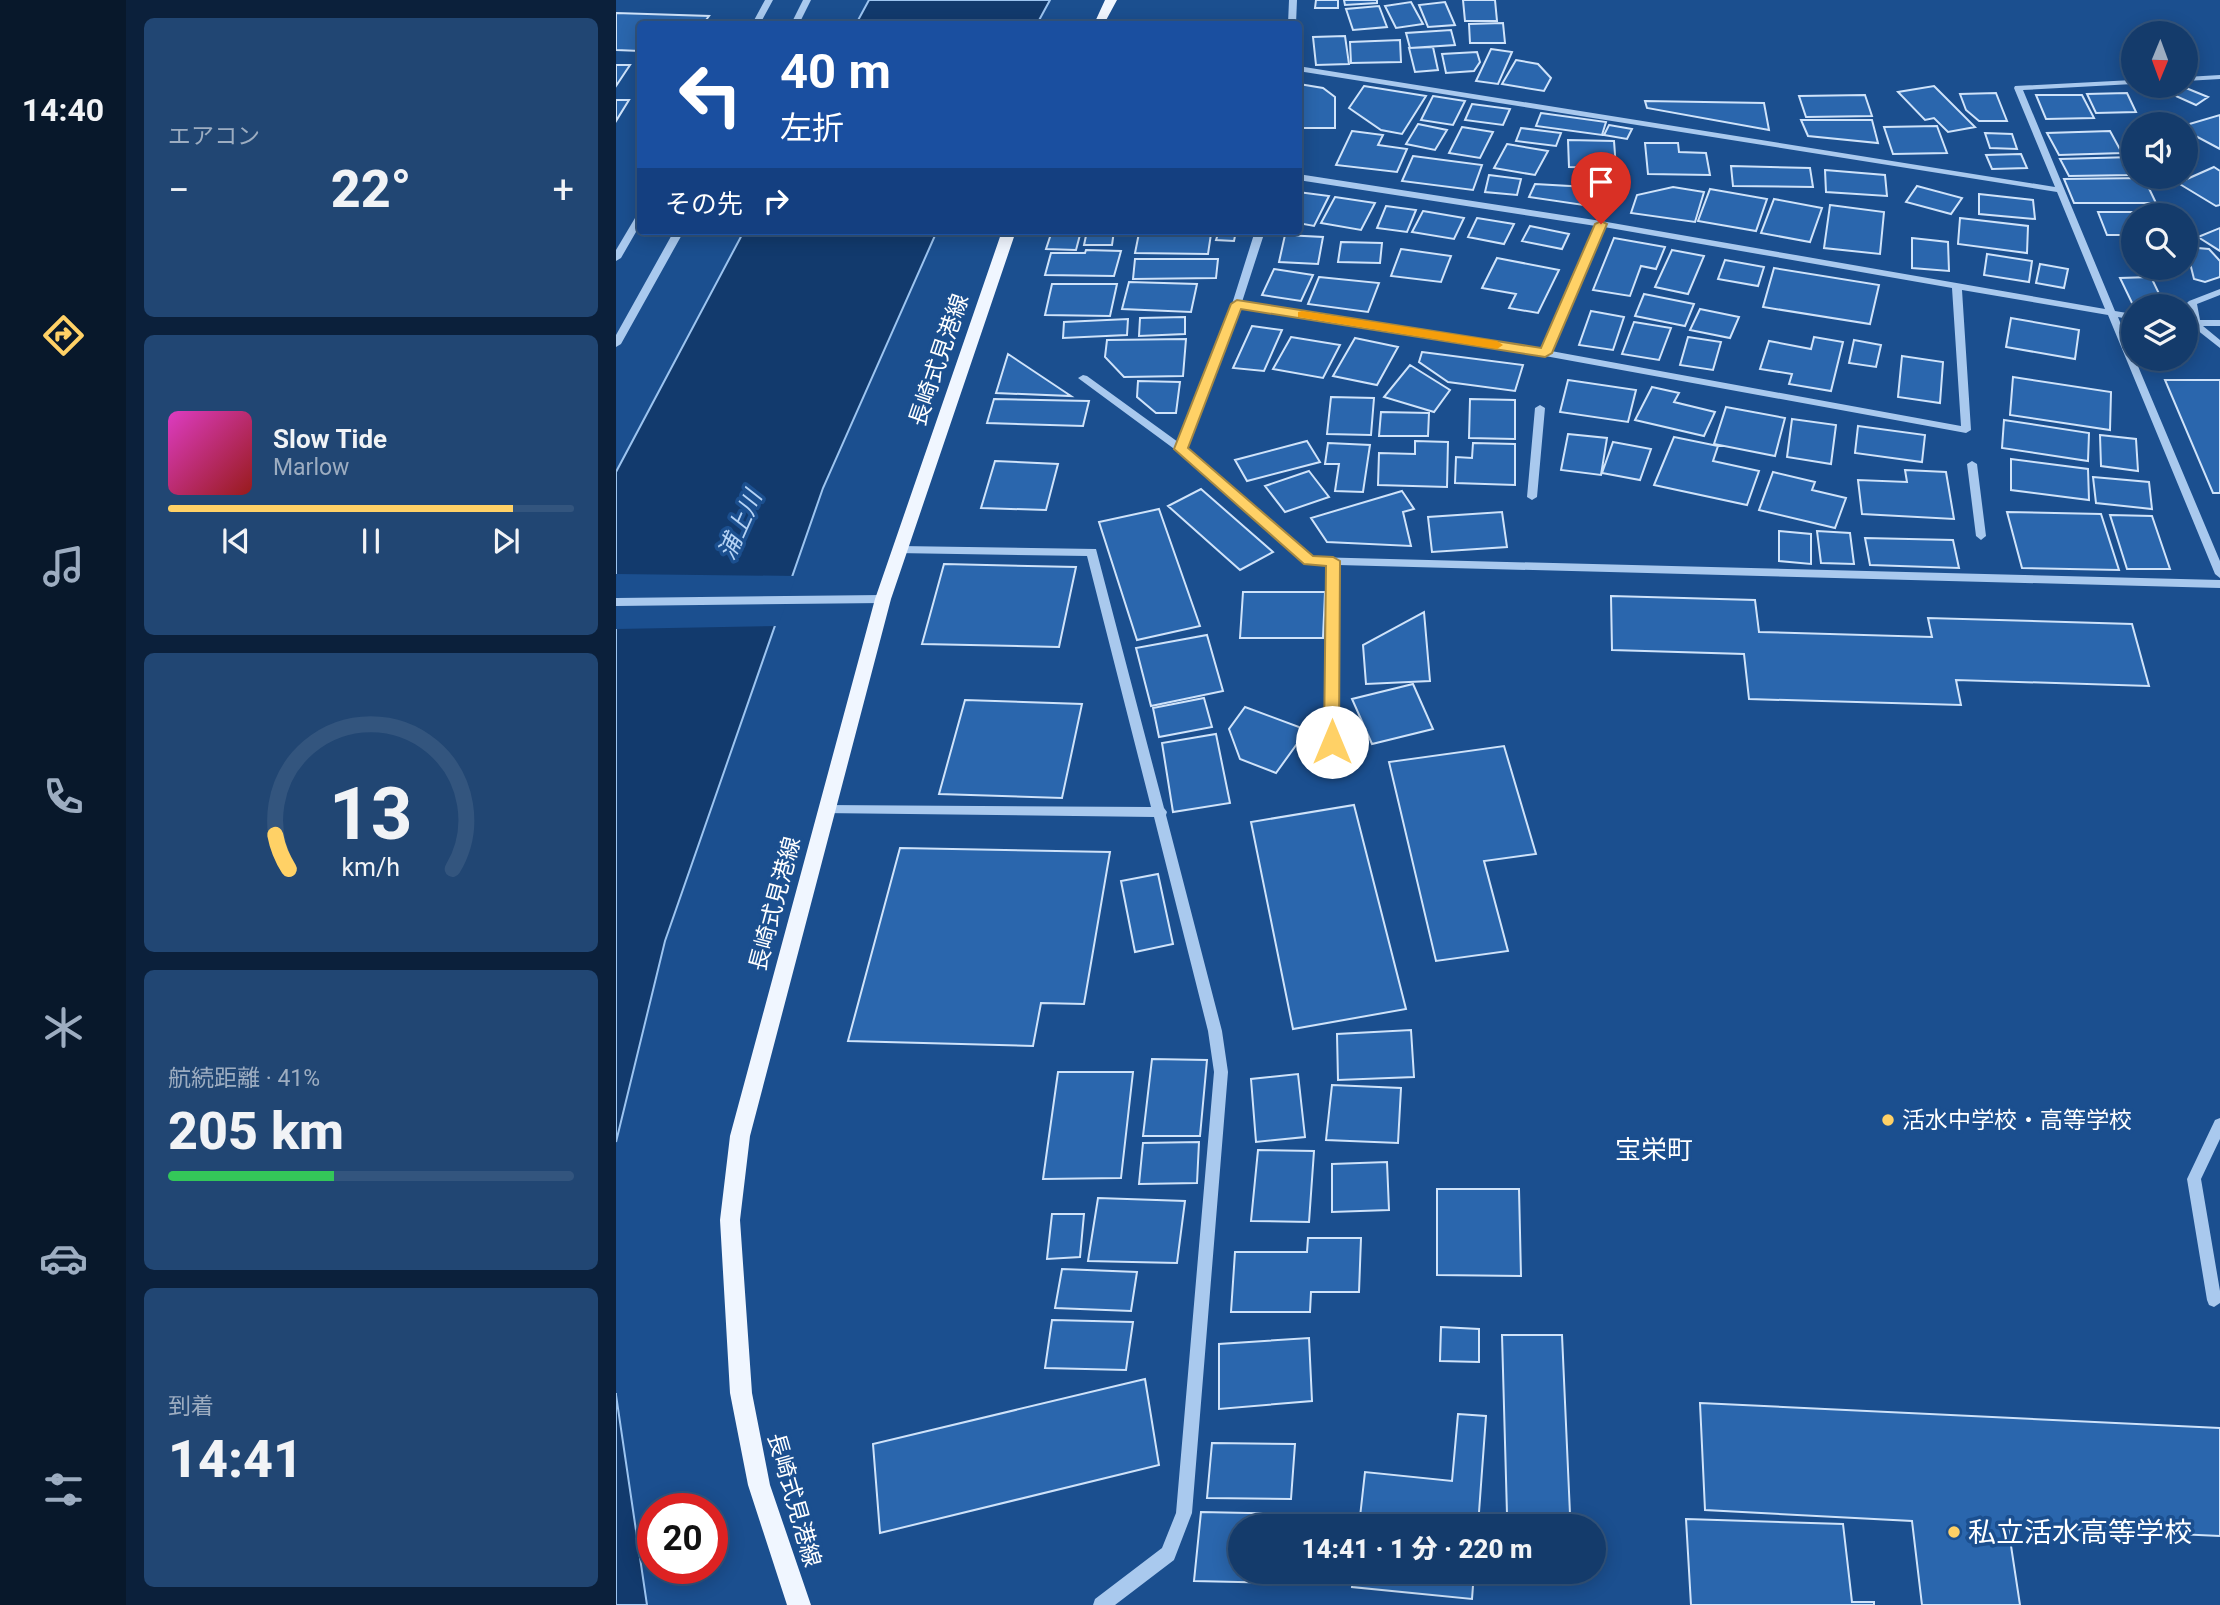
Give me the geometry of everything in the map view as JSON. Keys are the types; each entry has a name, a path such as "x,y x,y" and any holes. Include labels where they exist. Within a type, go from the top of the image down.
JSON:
{"main road":[{"path":"1100,21 1111,0"},
{"name":"長崎式見港線","path":"799,1605 759,1485 741,1393 730,1220 740,1136 883,599 1008,235"}],"street":[{"path":"758,21 769,0"},
{"path":"796,21 807,0"},
{"path":"1292,21 1293,0"},
{"path":"1302,69 2059,190"},
{"path":"2198,78 2220,77"},
{"path":"2121,83 2018,88 2220,574"},
{"path":"1302,178 1601,224 2121,315"},
{"path":"616,258 637,223"},
{"path":"1545,353 1601,224"},
{"path":"616,344 677,235"},
{"path":"1181,449 1237,304 1259,235"},
{"path":"1237,304 1545,353 1966,430 1957,285"},
{"path":"2198,301 2220,292"},
{"path":"2198,324 2220,323"},
{"path":"2198,329 2220,345"},
{"path":"1083,378 1181,449 1309,561 2220,584"},
{"path":"1532,497 1540,408"},
{"path":"1972,464 1981,536"},
{"path":"900,550 1092,552 1161,812 1215,1031 1221,1072 1184,1513 1168,1555 1101,1605"},
{"path":"1332,742 1333,561"},
{"path":"616,602 883,599"},
{"path":"825,810 1161,812"},
{"path":"2214,1300 2194,1179 2220,1125"}],"water":[{"path":"869,0 1050,0 1039,21 858,21"},
{"name":"浦上川","path":"742,235 935,235 823,488 665,941 616,1142 616,472"},
{"path":"616,1395 637,1537 637,1584 644,1584 647,1605 616,1605"}],"pier":[{"path":"616,574 796,576 778,626 616,629"}],"building":[{"path":"1316,0 1338,0 1338,8 1315,8"},
{"path":"1344,0 1377,0 1377,3 1345,5"},
{"path":"1463,0 1495,0 1497,21 1465,21"},
{"path":"1411,2 1423,24 1396,28 1385,6"},
{"path":"1445,2 1455,25 1428,27 1419,5"},
{"path":"1379,6 1387,27 1353,30 1346,9"},
{"path":"616,13 709,16 705,21 637,21 637,51 616,50"},
{"path":"1503,23 1505,43 1470,43 1469,24"},
{"path":"1451,30 1455,45 1410,48 1406,33"},
{"path":"1345,36 1349,64 1316,65 1313,37"},
{"path":"1400,40 1401,62 1351,63 1350,42"},
{"path":"1433,47 1438,70 1415,72 1409,48"},
{"path":"1491,49 1512,52 1498,84 1476,81"},
{"path":"1477,52 1480,62 1474,71 1446,73 1442,54"},
{"path":"1516,60 1538,64 1551,78 1544,91 1502,84"},
{"path":"616,65 630,65 616,86"},
{"path":"1302,84 1323,88 1335,97 1335,128 1302,128"},
{"path":"1364,86 1426,96 1402,134 1381,130 1349,108"},
{"path":"1934,86 1975,127 1948,132 1934,118 1925,120 1898,92"},
{"path":"1996,93 2007,121 1979,121 1966,110 1960,94"},
{"path":"2121,93 2121,98 2129,98 2136,112 2096,113 2087,94"},
{"path":"2198,93 2208,97 2196,105 2180,98 2198,98"},
{"path":"1865,95 1872,116 1806,117 1799,96"},
{"path":"2036,95 2082,95 2094,118 2046,119"},
{"path":"1433,96 1465,101 1453,125 1421,120"},
{"path":"616,100 629,100 616,121"},
{"path":"1645,101 1764,103 1769,130 1647,108"},
{"path":"1472,104 1510,109 1503,125 1465,120"},
{"path":"1541,113 1606,122 1602,135 1536,126"},
{"path":"2220,115 2220,149 2198,137 2198,121"},
{"path":"1801,120 1872,120 1878,143 1808,136"},
{"path":"1418,124 1447,130 1435,150 1406,144"},
{"path":"1609,125 1632,129 1627,139 1604,135"},
{"path":"1937,126 1947,153 1893,154 1884,127"},
{"path":"1462,127 1493,132 1480,158 1449,153"},
{"path":"1521,128 1561,133 1556,146 1516,141"},
{"path":"1352,131 1383,135 1378,145 1407,149 1397,172 1336,165"},
{"path":"2110,131 2121,153 2059,155 2047,133"},
{"path":"1985,133 2012,134 2017,149 1990,148"},
{"path":"1568,140 1614,141 1616,168 1569,167"},
{"path":"1645,143 1678,143 1679,152 1706,153 1710,175 1648,174"},
{"path":"1507,144 1548,151 1535,175 1494,168"},
{"path":"2021,154 2027,168 1992,169 1986,155"},
{"path":"1413,156 1482,165 1473,190 1402,181"},
{"path":"2121,157 2121,175 2069,176 2060,159"},
{"path":"1731,166 1810,168 1813,187 1733,186"},
{"path":"2214,167 2220,171 2220,205 2216,206 2188,189 2198,189 2198,174"},
{"path":"1825,170 1885,175 1887,196 1826,192"},
{"path":"1489,175 1521,179 1517,195 1485,192"},
{"path":"2121,178 2121,189 2149,189 2156,203 2074,203 2064,179"},
{"path":"1535,184 1604,188 1597,207 1529,197"},
{"path":"1917,186 1962,198 1951,214 1906,202"},
{"path":"1673,187 1704,192 1695,222 1631,213 1637,195"},
{"path":"1710,189 1767,199 1756,231 1698,221"},
{"path":"1302,193 1329,196 1314,226 1302,224"},
{"path":"1979,194 2033,200 2035,219 1979,214"},
{"path":"1335,197 1375,203 1361,230 1321,223"},
{"path":"1774,199 1822,208 1810,242 1761,233"},
{"path":"1830,205 1884,212 1880,254 1824,248"},
{"path":"1386,206 1416,210 1407,232 1377,228"},
{"path":"1423,211 1464,218 1454,239 1412,232"},
{"path":"2098,212 2121,212 2121,235 2107,235"},
{"path":"1477,218 1514,224 1504,244 1468,237"},
{"path":"1960,218 2028,226 2027,253 1958,244"},
{"path":"1530,226 1569,234 1562,249 1522,241"},
{"path":"2220,228 2220,251 2198,237"},
{"path":"1051,235 1080,235 1076,250 1046,249"},
{"path":"1086,235 1113,235 1112,245 1084,245"},
{"path":"1139,235 1211,235 1208,254 1135,253"},
{"path":"1218,235 1235,235 1234,241 1216,240"},
{"path":"1285,235 1323,237 1318,264 1279,262"},
{"path":"1614,238 1665,247 1656,269 1641,266 1630,296 1593,290"},
{"path":"1912,238 1948,242 1949,271 1912,268"},
{"path":"1341,242 1382,243 1380,263 1338,262"},
{"path":"2198,248 2209,249 2220,261 2220,277 2205,282 2198,280"},
{"path":"1401,249 1451,256 1441,282 1391,276"},
{"path":"1086,250 1121,251 1114,276 1045,275 1051,253 1085,253"},
{"path":"1672,250 1704,256 1688,294 1655,287"},
{"path":"1987,254 2032,261 2029,282 1984,275"},
{"path":"1497,258 1559,270 1538,313 1509,308 1516,294 1482,288"},
{"path":"1135,259 1218,259 1216,278 1133,279"},
{"path":"1725,260 1764,267 1758,286 1718,279"},
{"path":"2040,264 2068,269 2064,288 2036,283"},
{"path":"1774,268 1879,285 1870,324 1763,307"},
{"path":"1274,269 1313,275 1301,301 1262,295"},
{"path":"1319,277 1379,283 1368,312 1308,304"},
{"path":"2120,278 2152,280 2159,294 2128,294"},
{"path":"1129,282 1197,284 1191,312 1122,309"},
{"path":"1052,284 1117,284 1110,316 1045,315"},
{"path":"1644,294 1694,304 1685,326 1635,316"},
{"path":"1700,309 1739,317 1730,338 1690,330"},
{"path":"1591,311 1624,317 1613,350 1579,345"},
{"path":"1185,317 1185,334 1139,336 1140,318"},
{"path":"2011,318 2079,330 2075,359 2006,347"},
{"path":"1128,319 1127,335 1063,338 1064,322"},
{"path":"1634,322 1671,328 1659,360 1622,354"},
{"path":"1252,326 1282,330 1264,371 1233,368"},
{"path":"1291,337 1340,345 1323,378 1273,369"},
{"path":"1688,337 1721,342 1713,370 1680,365"},
{"path":"1814,337 1843,342 1831,391 1789,384 1792,374 1760,369 1769,341 1811,349"},
{"path":"1355,338 1398,347 1377,385 1333,376"},
{"path":"1186,339 1183,376 1124,377 1105,357 1107,340"},
{"path":"1854,340 1881,345 1876,367 1849,363"},
{"path":"1422,352 1523,365 1515,391 1448,382 1419,362"},
{"path":"1008,354 1071,396 996,393"},
{"path":"1902,356 1943,362 1940,403 1898,397"},
{"path":"1410,365 1450,390 1434,412 1384,397"},
{"path":"2013,377 2111,392 2110,430 2010,415"},
{"path":"1568,380 1636,390 1628,422 1560,412"},
{"path":"2165,380 2220,380 2220,493 2213,493"},
{"path":"1138,381 1180,382 1176,413 1156,413 1137,397"},
{"path":"1652,387 1679,393 1674,402 1715,412 1704,436 1635,420"},
{"path":"1331,397 1374,398 1371,435 1327,434"},
{"path":"994,399 1089,401 1083,426 987,423"},
{"path":"1470,399 1515,400 1515,439 1469,438"},
{"path":"1726,407 1785,418 1775,456 1714,444"},
{"path":"1381,412 1429,413 1428,436 1379,436"},
{"path":"1792,419 1836,425 1831,464 1787,457"},
{"path":"2004,420 2089,433 2088,461 2002,448"},
{"path":"1858,426 1925,435 1922,462 1855,453"},
{"path":"1568,434 1607,438 1601,475 1561,470"},
{"path":"2100,435 2136,439 2138,471 2101,466"},
{"path":"1674,437 1718,446 1713,461 1759,471 1747,505 1654,485"},
{"path":"1307,441 1320,462 1247,481 1235,460"},
{"path":"1415,441 1448,442 1447,487 1378,485 1379,453 1415,454"},
{"path":"1613,442 1651,449 1640,480 1602,473"},
{"path":"1328,443 1370,445 1363,492 1335,491 1339,464 1325,464"},
{"path":"1473,443 1515,444 1515,485 1455,483 1456,457 1472,458"},
{"path":"2011,459 2088,469 2089,500 2011,490"},
{"path":"995,461 1058,464 1046,510 981,508"},
{"path":"1905,470 1946,472 1954,519 1862,514 1858,480 1907,482"},
{"path":"1309,471 1329,497 1285,512 1265,486"},
{"path":"1773,472 1815,482 1812,490 1846,498 1835,528 1759,510"},
{"path":"2093,477 2149,482 2152,509 2096,503"},
{"path":"1201,489 1273,552 1240,570 1168,506"},
{"path":"1402,491 1414,509 1403,512 1411,546 1327,542 1311,518"},
{"path":"1159,509 1200,626 1137,640 1099,522"},
{"path":"1502,512 1507,547 1432,552 1428,517"},
{"path":"2007,512 2101,514 2119,570 2022,568"},
{"path":"2110,515 2152,516 2170,569 2127,569"},
{"path":"1779,531 1811,534 1811,564 1779,561"},
{"path":"1817,531 1850,533 1854,564 1821,563"},
{"path":"1865,538 1953,540 1959,568 1870,565"},
{"path":"944,564 1076,567 1059,647 922,644"},
{"path":"1243,592 1325,592 1323,638 1240,638"},
{"path":"1611,596 1755,600 1759,632 1932,637 1928,618 2132,624 2149,686 1956,680 1961,705 1749,699 1744,654 1612,650"},
{"path":"1424,612 1430,681 1366,684 1363,645"},
{"path":"1207,635 1223,691 1151,706 1136,648"},
{"path":"1413,684 1433,729 1372,744 1352,699"},
{"path":"1204,698 1212,727 1159,737 1153,708"},
{"path":"965,700 1082,704 1062,798 939,794"},
{"path":"1245,707 1307,730 1276,773 1240,759 1229,729"},
{"path":"1216,734 1230,803 1173,812 1162,743"},
{"path":"1504,746 1536,854 1484,861 1508,951 1436,961 1389,762"},
{"path":"1354,805 1406,1009 1293,1029 1251,822"},
{"path":"900,848 1110,852 1084,1004 1041,1003 1033,1046 848,1041"},
{"path":"1158,874 1173,944 1135,952 1121,881"},
{"path":"1411,1030 1414,1077 1338,1080 1337,1034"},
{"path":"1152,1059 1207,1060 1200,1136 1143,1136"},
{"path":"1058,1072 1133,1072 1121,1178 1043,1179"},
{"path":"1298,1074 1305,1137 1256,1142 1251,1079"},
{"path":"1332,1085 1401,1088 1398,1143 1326,1140"},
{"path":"1199,1142 1197,1183 1139,1184 1143,1143"},
{"path":"1258,1150 1314,1151 1309,1222 1251,1221"},
{"path":"1387,1162 1389,1210 1332,1212 1332,1164"},
{"path":"1437,1189 1519,1189 1521,1276 1437,1275"},
{"path":"1098,1198 1185,1201 1177,1263 1088,1261"},
{"path":"1052,1214 1084,1214 1080,1257 1047,1259"},
{"path":"1308,1238 1361,1238 1359,1292 1311,1292 1310,1312 1231,1312 1235,1252 1307,1252"},
{"path":"1062,1269 1137,1272 1131,1311 1055,1308"},
{"path":"1052,1320 1133,1322 1126,1370 1045,1368"},
{"path":"1441,1327 1479,1329 1479,1362 1440,1361"},
{"path":"1502,1335 1562,1335 1570,1514 1507,1514"},
{"path":"1309,1338 1312,1401 1219,1409 1219,1344"},
{"path":"1145,1379 1159,1465 880,1533 873,1444"},
{"path":"1700,1403 2220,1428 2220,1536 2008,1526 2020,1605 1922,1605 1912,1521 1705,1510"},
{"path":"1458,1414 1486,1416 1479,1514 1360,1514 1365,1472 1452,1481"},
{"path":"1212,1443 1295,1444 1291,1499 1207,1498"},
{"path":"1201,1512 1291,1514 1228,1514 1228,1582 1194,1581"},
{"path":"1686,1519 1843,1524 1852,1602 1874,1602 1874,1605 1691,1605"},
{"path":"1352,1584 1473,1584 1472,1599 1352,1587"}],"slow traffic":[{"path":"1302,314 1497,345"}],"place":[{"name":"活水中学校・高等学校","path":"1888,1120"},
{"name":"私立活水高等学校","path":"1954,1532"}],"district":[{"name":"宝栄町","path":"1654,1150"}],"route":[{"path":"1332,742 1333,561 1309,561 1181,449 1237,304 1545,353 1601,224"}]}
